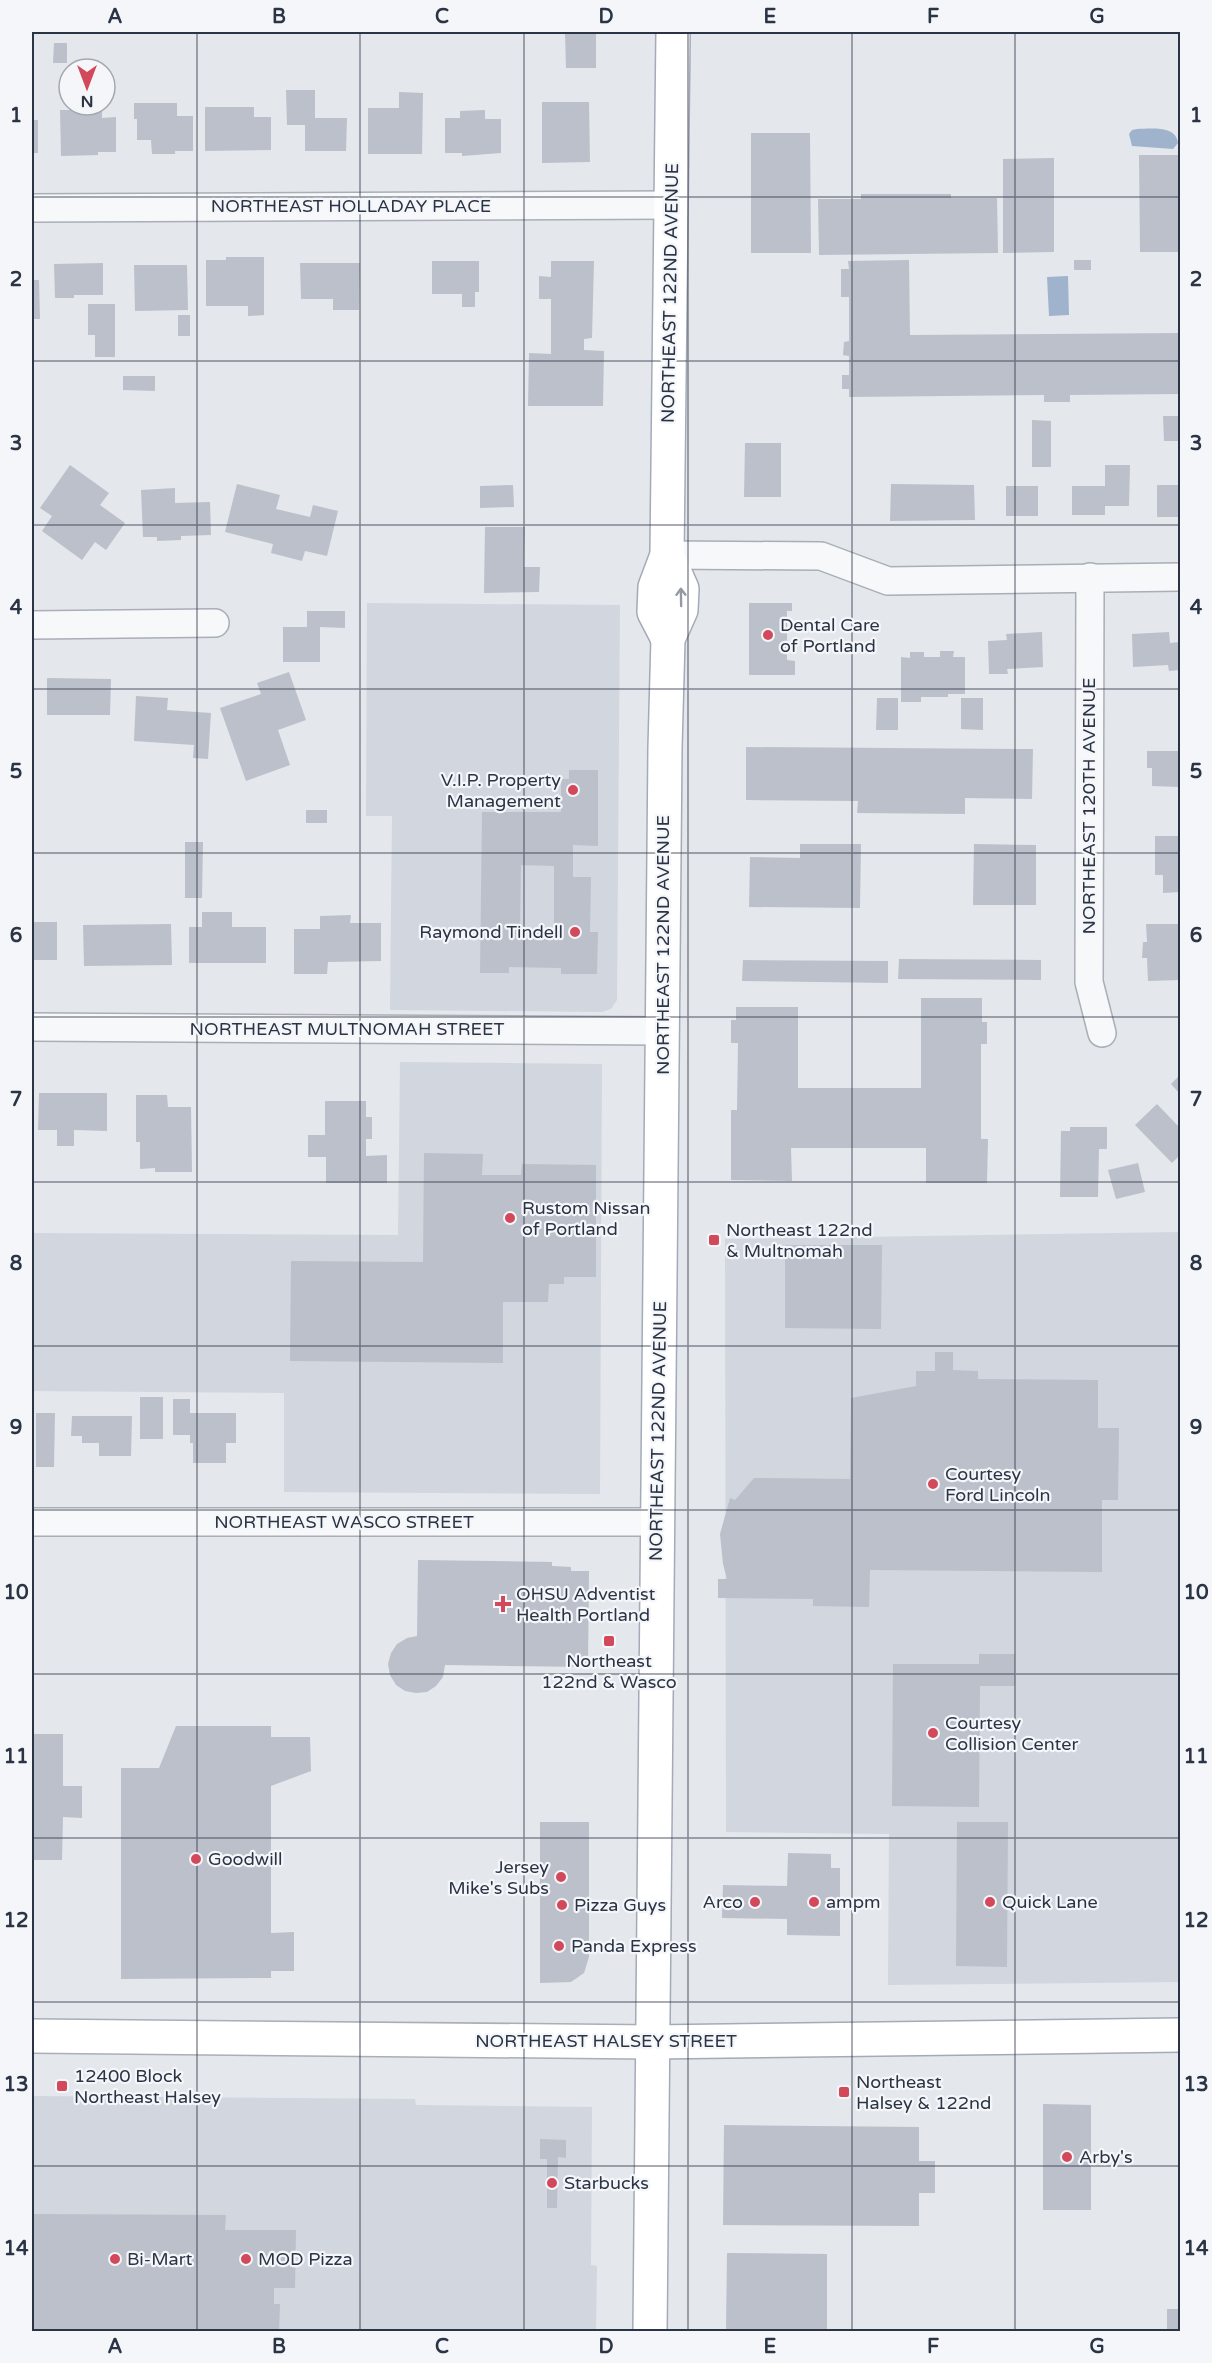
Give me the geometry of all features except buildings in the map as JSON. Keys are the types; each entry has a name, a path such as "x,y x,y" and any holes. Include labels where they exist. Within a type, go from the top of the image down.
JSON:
{"main road":[{"name":"NORTHEAST 122ND AVENUE","path":"650,2331 668,639 681,610 682,589 667,555 673,32"},
{"name":"NORTHEAST HALSEY STREET","path":"32,2036 652,2042 1180,2035"}],"street":[{"name":"NORTHEAST HOLLADAY PLACE","path":"32,208 671,205"},
{"path":"667,555 821,556 888,581 1180,577"},
{"name":"NORTHEAST 120TH AVENUE","path":"1090,578 1089,982 1102,1033"},
{"path":"32,625 215,622"},
{"name":"NORTHEAST MULTNOMAH STREET","path":"32,1027 663,1030"},
{"name":"NORTHEAST WASCO STREET","path":"32,1522 657,1522"}],"shaded area":[{"path":"367,603 620,605 617,1000 611,1009 602,1012 390,1010 392,816 366,816"},
{"path":"400,1062 602,1064 600,1494 284,1492 284,1393 32,1391 32,1233 398,1235"},
{"path":"1180,1232 1180,1982 888,1985 889,1834 726,1832 725,1239"},
{"path":"32,2096 415,2099 416,2105 592,2107 591,2265 597,2266 596,2331 32,2332"}],"water":[{"path":"1132,130 1168,131 1173,133 1178,143 1173,149 1132,146 1129,134"},
{"path":"1068,276 1069,315 1049,316 1047,277"}],"place":[{"name":"Dental Care of Portland","path":"768,635"},
{"name":"V.I.P. Property Management","path":"573,790"},
{"name":"Raymond Tindell","path":"575,932"},
{"name":"Rustom Nissan of Portland","path":"510,1218"},
{"name":"Northeast 122nd & Multnomah","path":"714,1240"},
{"name":"Courtesy Ford Lincoln","path":"933,1484"},
{"name":"OHSU Adventist Health Portland","path":"503,1604"},
{"name":"Northeast 122nd & Wasco","path":"609,1641"},
{"name":"Courtesy Collision Center","path":"933,1733"},
{"name":"Goodwill","path":"196,1859"},
{"name":"Jersey Mike's Subs","path":"561,1877"},
{"name":"Arco","path":"755,1902"},
{"name":"ampm","path":"814,1902"},
{"name":"Quick Lane","path":"990,1902"},
{"name":"Pizza Guys","path":"562,1905"},
{"name":"Panda Express","path":"559,1946"},
{"name":"12400 Block Northeast Halsey","path":"62,2086"},
{"name":"Northeast Halsey & 122nd","path":"844,2092"},
{"name":"Arby's","path":"1067,2157"},
{"name":"Starbucks","path":"552,2183"},
{"name":"Bi-Mart","path":"115,2259"},
{"name":"MOD Pizza","path":"246,2259"}]}
